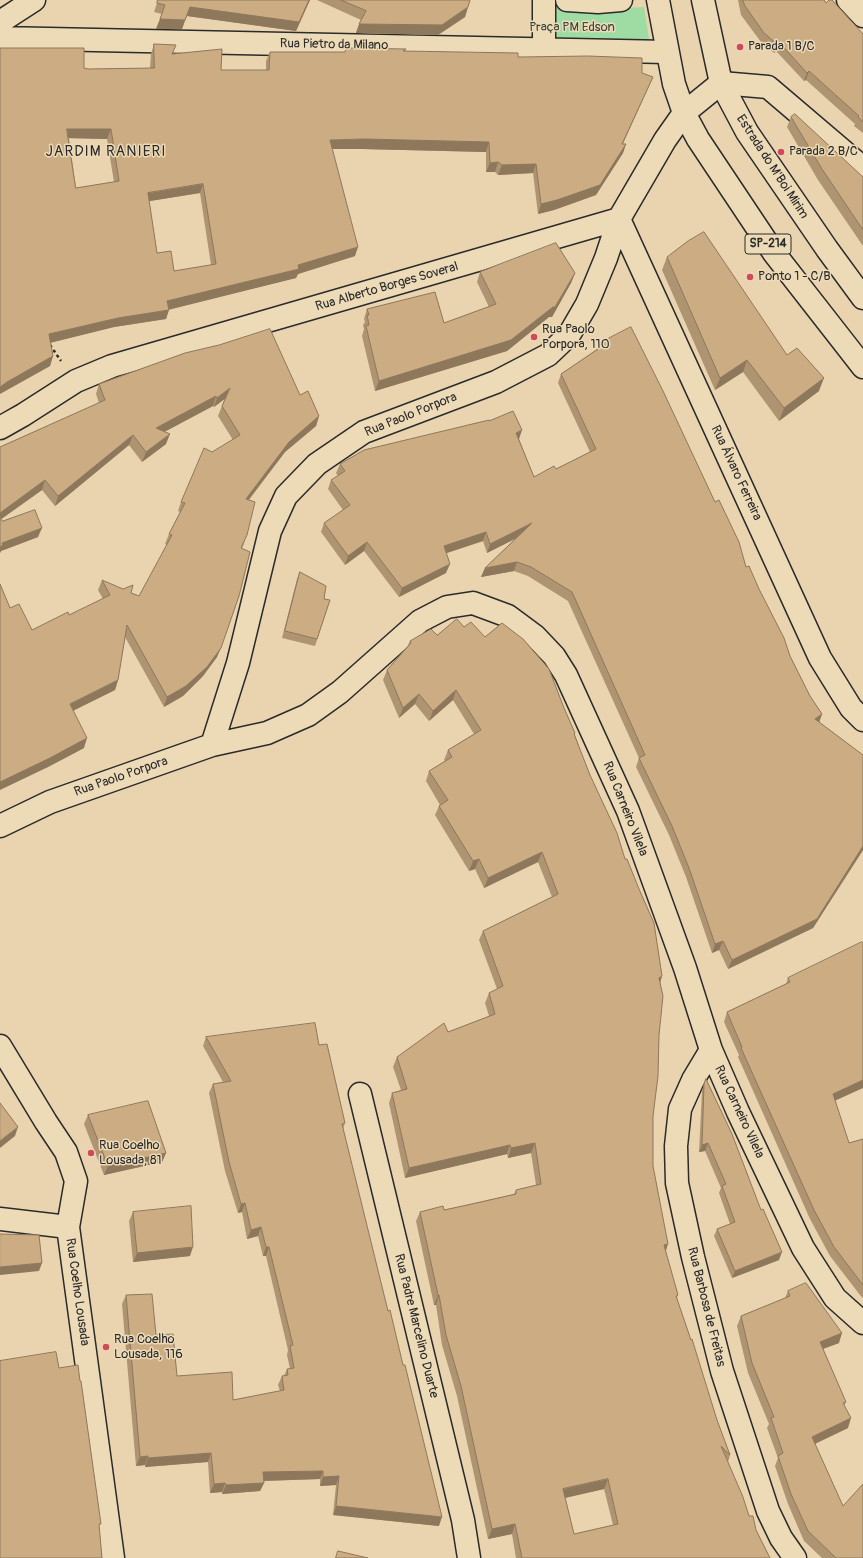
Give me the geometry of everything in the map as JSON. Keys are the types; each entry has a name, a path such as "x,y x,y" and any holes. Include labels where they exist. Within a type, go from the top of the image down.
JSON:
{"street":[{"path":"0,22 34,0"},
{"path":"544,0 544,50"},
{"path":"568,0 598,2 621,0"},
{"name":"SP-214","path":"658,0 674,84 684,112 698,139 774,253 863,367"},
{"name":"Estrada do M'Boi Mirim","path":"703,0 721,83 746,132 863,298"},
{"path":"848,0 863,16"},
{"name":"Rua Pietro da Milano","path":"0,38 667,52"},
{"path":"619,219 665,140 684,112 721,83 768,87 863,168"},
{"name":"Rua Alberto Borges Soveral","path":"0,428 23,415 76,380 112,366 619,219"},
{"name":"Rua Paolo Porpora","path":"0,826 50,802 212,745 238,664 270,530 286,496 317,464 364,432 496,382 548,355 569,335 587,304 606,258 619,219"},
{"name":"Rua Álvaro Ferreira","path":"619,219 820,658 851,708 863,720"},
{"name":"Rua Carneiro Vilela","path":"212,745 267,733 308,714 340,692 420,621 447,607 473,603 508,616 535,636 554,656 566,675 628,812 685,968 711,1050 738,1112 803,1248 835,1298 863,1323"},
{"path":"223,712 240,738"},
{"name":"Rua Coelho Lousada","path":"0,1046 66,1152 76,1181 68,1227 113,1558"},
{"name":"Rua Barbosa de Freitas","path":"711,1050 693,1080 680,1109 676,1146 677,1183 692,1257 722,1371 768,1511 781,1538 795,1558"},
{"name":"Rua Padre Marcelino Duarte","path":"360,1094 463,1520 468,1558"},
{"path":"0,1219 68,1227"}],"path":[{"path":"49,344 76,380"}],"green space":[{"name":"Praça PM Edson","path":"552,6 603,9 644,7 650,44 551,50"}],"building":[{"path":"158,0 309,0 299,22 190,7 185,20 160,19 165,5 157,3"},
{"path":"341,0 470,0 468,7 442,25 359,24 366,11"},
{"path":"743,0 824,0 826,3 829,0 832,0 863,34 863,122 858,117 859,116 809,71 807,73 779,42 777,44 764,33 745,6"},
{"path":"154,44 176,45 172,54 222,49 221,70 269,70 270,52 345,52 346,48 406,49 403,51 518,53 518,57 588,56 642,58 642,73 653,77 622,144 626,144 600,185 541,204 536,164 502,165 498,162 490,163 489,142 365,139 330,140 358,247 298,265 299,269 167,301 169,310 118,318 49,334 53,356 0,387 0,48 84,48 84,68 154,68","holes":["67,129 111,129 119,181 76,188","203,184 216,264 174,271 171,251 157,253 148,193"]},
{"path":"795,114 863,177 863,230 822,169 791,117"},
{"path":"704,232 787,355 797,348 824,378 784,408 747,360 720,378 667,257 688,241"},
{"path":"556,243 575,273 555,307 553,307 511,340 379,381 366,326 369,325 367,315 369,315 367,309 435,292 444,323 496,304 480,272"},
{"path":"631,327 715,502 719,500 739,542 746,567 749,566 784,638 790,656 810,696 822,714 815,719 863,755 863,846 817,919 732,960 723,941 715,944 689,868 672,826 639,758 645,755 572,592 531,567 517,562 485,568 532,523 490,544 486,532 444,546 450,564 402,588 367,542 348,556 324,523 350,505 331,480 345,471 340,464 364,450 489,421 513,411 522,430 516,433 534,477 554,466 556,469 596,449 561,374 604,345 602,342"},
{"path":"270,329 300,395 308,391 319,416 289,442 246,499 255,502 247,535 241,548 250,552 239,596 221,648 207,667 186,686 167,697 127,625 118,680 70,704 87,738 0,782 0,584 10,608 19,604 32,630 68,612 69,615 110,595 102,580 123,589 133,585 131,593 139,596 172,535 169,534 185,503 181,502 204,448 212,452 240,435 222,406 230,388 217,398 216,396 156,428 170,434 146,452 133,435 58,496 45,480 0,513 0,447 105,400 99,384 185,353 219,345"},
{"path":"35,510 42,528 2,543 3,545 0,547 0,516 2,521"},
{"path":"300,572 326,586 324,599 330,600 317,639 285,631"},
{"path":"457,619 464,627 471,622 485,637 502,623 523,639 549,669 590,775 617,833 625,859 627,859 654,923 662,976 659,978 663,996 659,1035 658,1076 653,1116 653,1166 668,1244 664,1245 678,1295 676,1296 691,1340 692,1339 717,1420 730,1455 721,1446 743,1497 749,1516 753,1516 756,1530 770,1558 522,1558 515,1524 492,1529 461,1386 446,1335 439,1295 420,1212 443,1206 444,1210 516,1194 516,1190 541,1184 535,1143 511,1148 510,1145 409,1168 392,1093 407,1089 397,1057 444,1023 448,1032 495,1014 489,993 503,986 483,931 558,894 542,852 488,878 479,859 473,861 439,806 448,800 429,771 452,757 448,750 481,730 456,690 433,711 419,694 403,708 387,670 411,643 410,641 431,629 437,635","holes":["608,1479 618,1524 574,1534 563,1489"]},
{"path":"862,942 863,1080 833,1094 849,1143 863,1139 863,1285 834,1247 814,1210 741,1048 742,1047 727,1012 790,982 788,978"},
{"path":"315,1023 319,1045 327,1044 345,1123 342,1124 388,1311 390,1310 403,1365 405,1365 442,1517 336,1506 339,1476 323,1477 323,1471 263,1472 264,1483 226,1485 225,1483 214,1484 211,1453 148,1458 148,1456 140,1457 126,1295 152,1294 156,1335 173,1334 177,1376 232,1372 233,1400 284,1390 282,1376 288,1375 287,1369 294,1368 290,1346 293,1345 269,1247 266,1247 261,1227 251,1230 245,1203 241,1204 229,1162 213,1084 231,1081 206,1037"},
{"path":"706,1079 732,1134 761,1210 763,1209 782,1252 735,1271 717,1229 735,1222 722,1186 726,1184 708,1143 702,1145 704,1084"},
{"path":"148,1101 166,1153 108,1166 88,1115"},
{"path":"0,1103 18,1127 0,1141"},
{"path":"191,1206 193,1247 137,1253 133,1212"},
{"path":"0,1234 39,1235 42,1263 0,1267"},
{"path":"806,1283 842,1333 820,1342 846,1402 843,1403 851,1418 812,1437 843,1506 863,1484 863,1558 836,1558 808,1531 791,1494 778,1456 783,1453 771,1418 774,1417 752,1363 741,1316 790,1296 788,1291"},
{"path":"56,1352 59,1368 78,1365 101,1524 99,1524 102,1558 0,1558 0,1361"},
{"path":"338,1551 368,1558 336,1558"}],"place":[{"name":"Parada 1 B/C","path":"740,47"},
{"name":"Parada 2 B/C","path":"781,152"},
{"name":"Ponto 1 - C/B","path":"750,277"},
{"name":"Rua Paolo Porpora, 110","path":"534,337"},
{"name":"Rua Coelho Lousada, 81","path":"91,1153"},
{"name":"Rua Coelho Lousada, 116","path":"106,1347"}],"district":[{"name":"JARDIM RANIERI","path":"106,152"}]}
